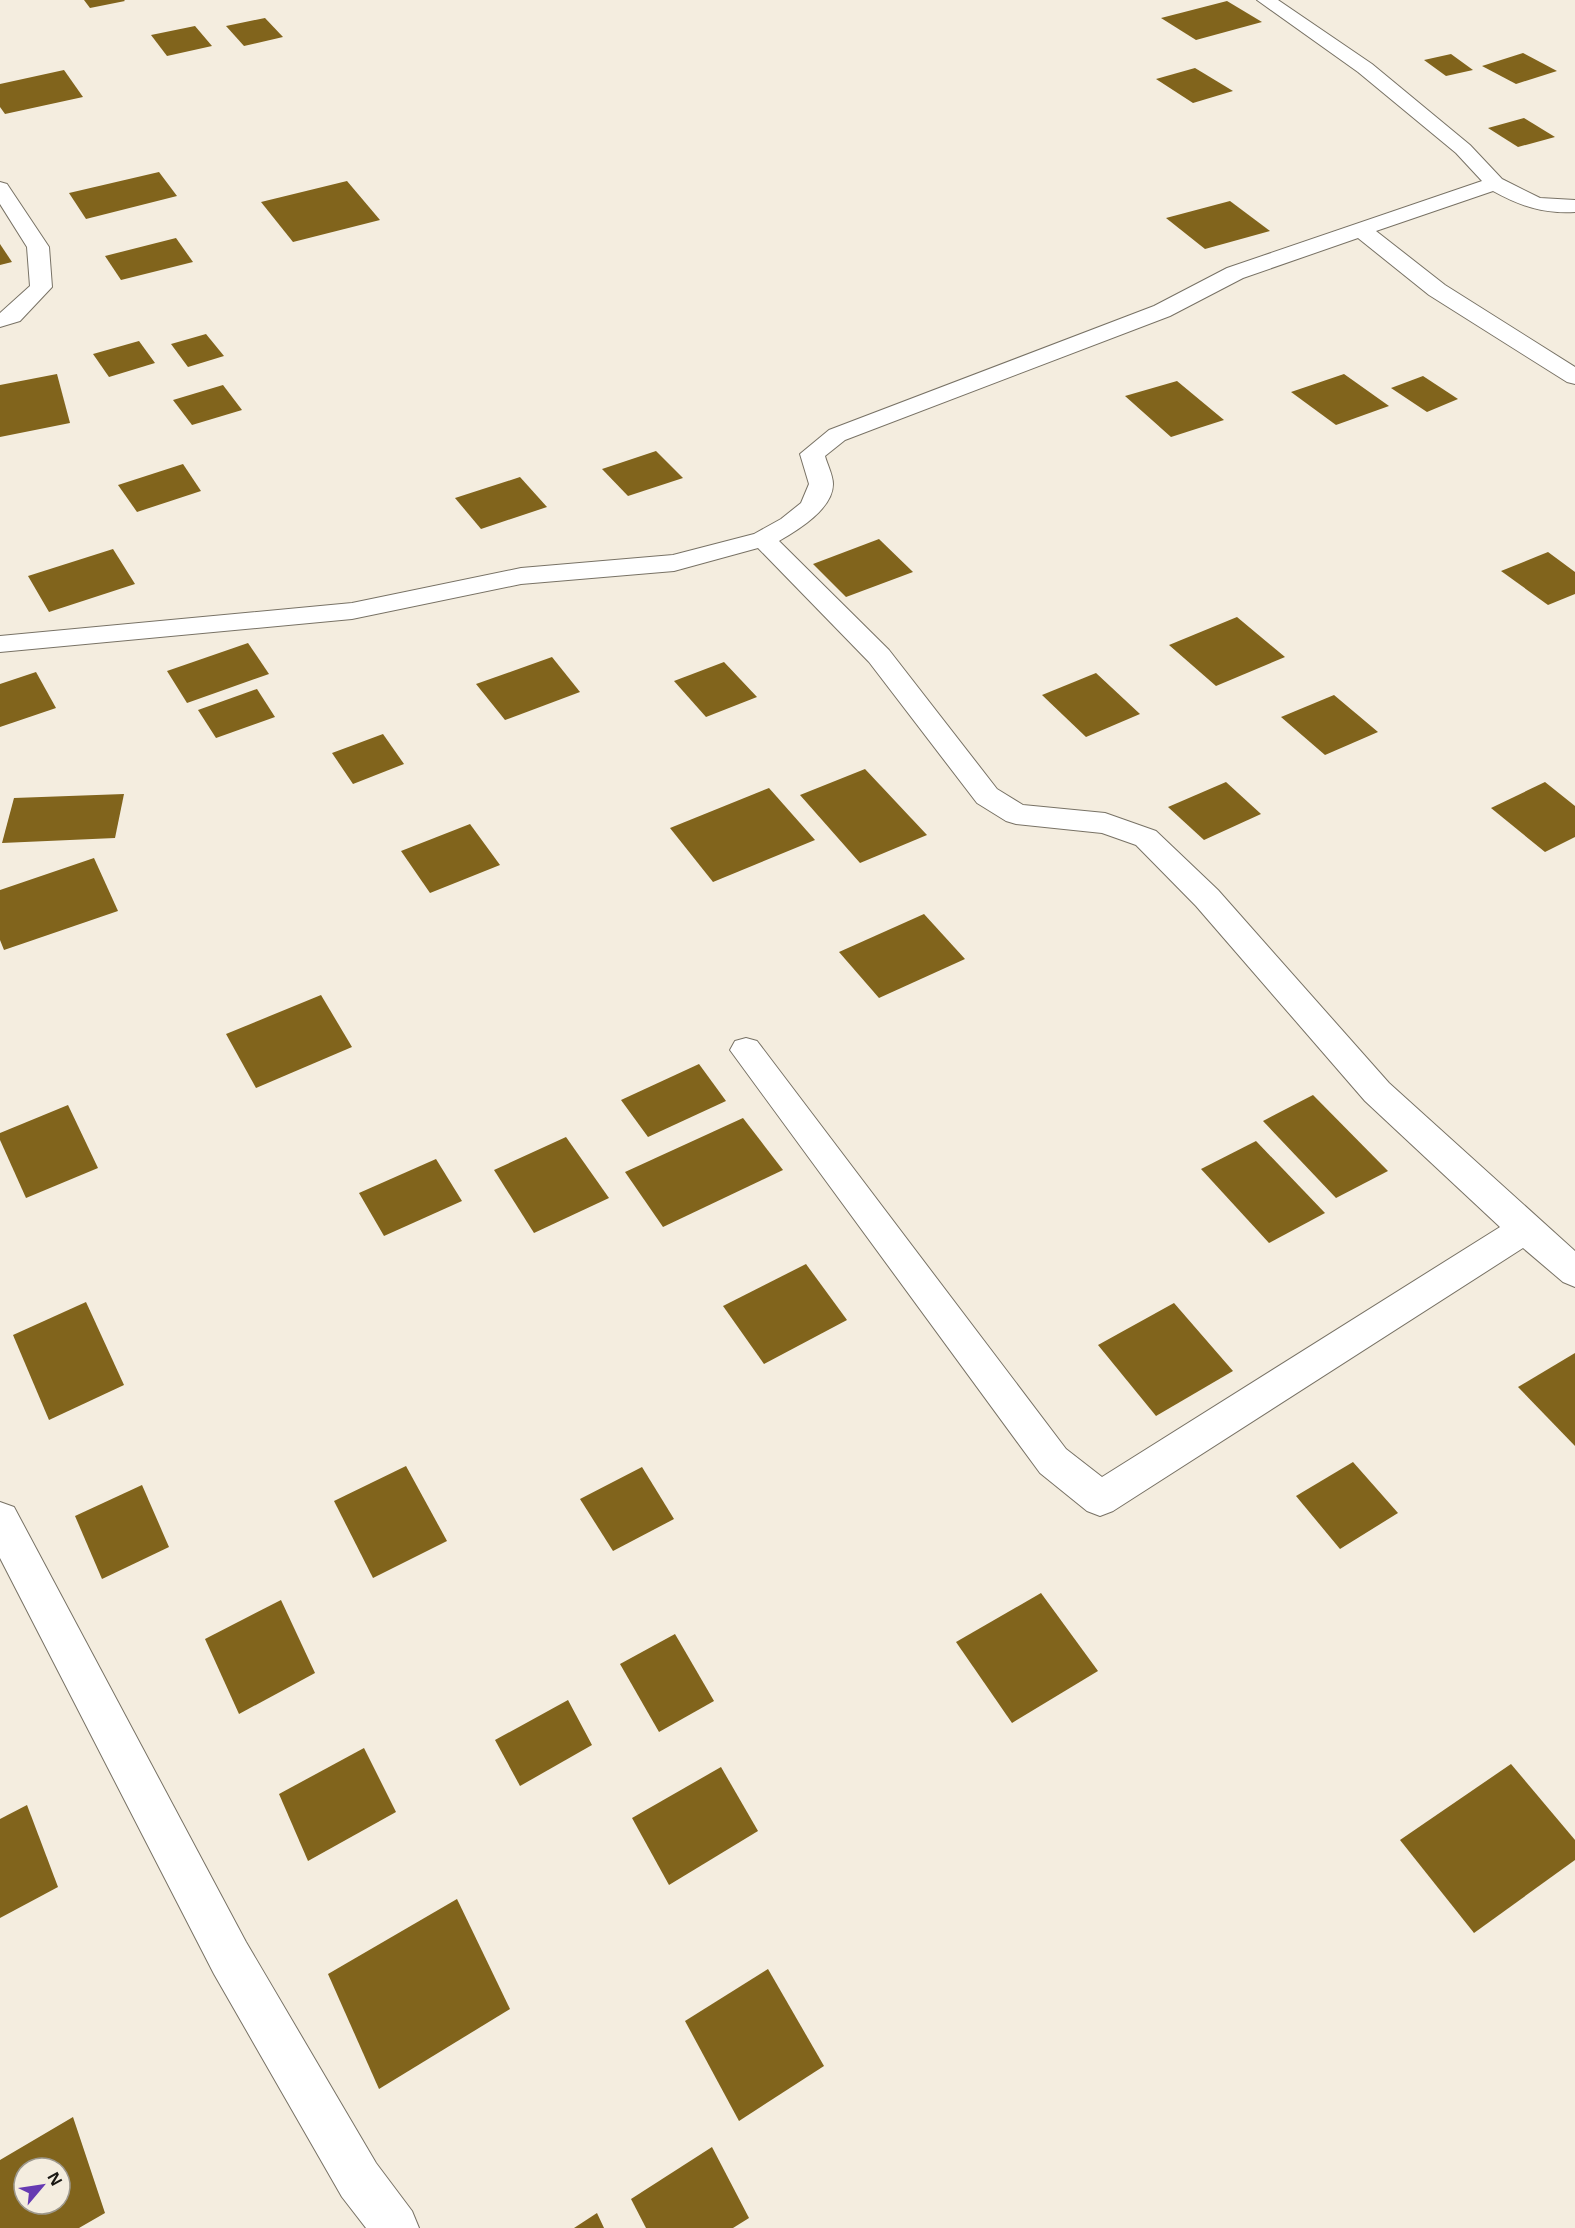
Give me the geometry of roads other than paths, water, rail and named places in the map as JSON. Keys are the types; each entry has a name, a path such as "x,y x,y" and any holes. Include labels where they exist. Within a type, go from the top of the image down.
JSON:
{"street":[{"path":"1266,0 1365,68 1463,149 1496,183 1529,203 1558,208 1575,206"},
{"path":"0,644 352,611 521,576 674,563 763,539 790,524 812,506 821,484 812,454 837,435 1162,312 1235,273 1496,183"},
{"path":"0,188 38,247 41,287 12,316 0,320"},
{"path":"1360,229 1437,290 1575,378"},
{"path":"763,539 879,656 987,796 1016,814 1106,824 1146,838 1207,898 1377,1092 1525,1229 1575,1272"},
{"path":"746,1050 1053,1461 1100,1499 1525,1229"},
{"path":"0,1519 230,1958 359,2180 395,2228"}]}
